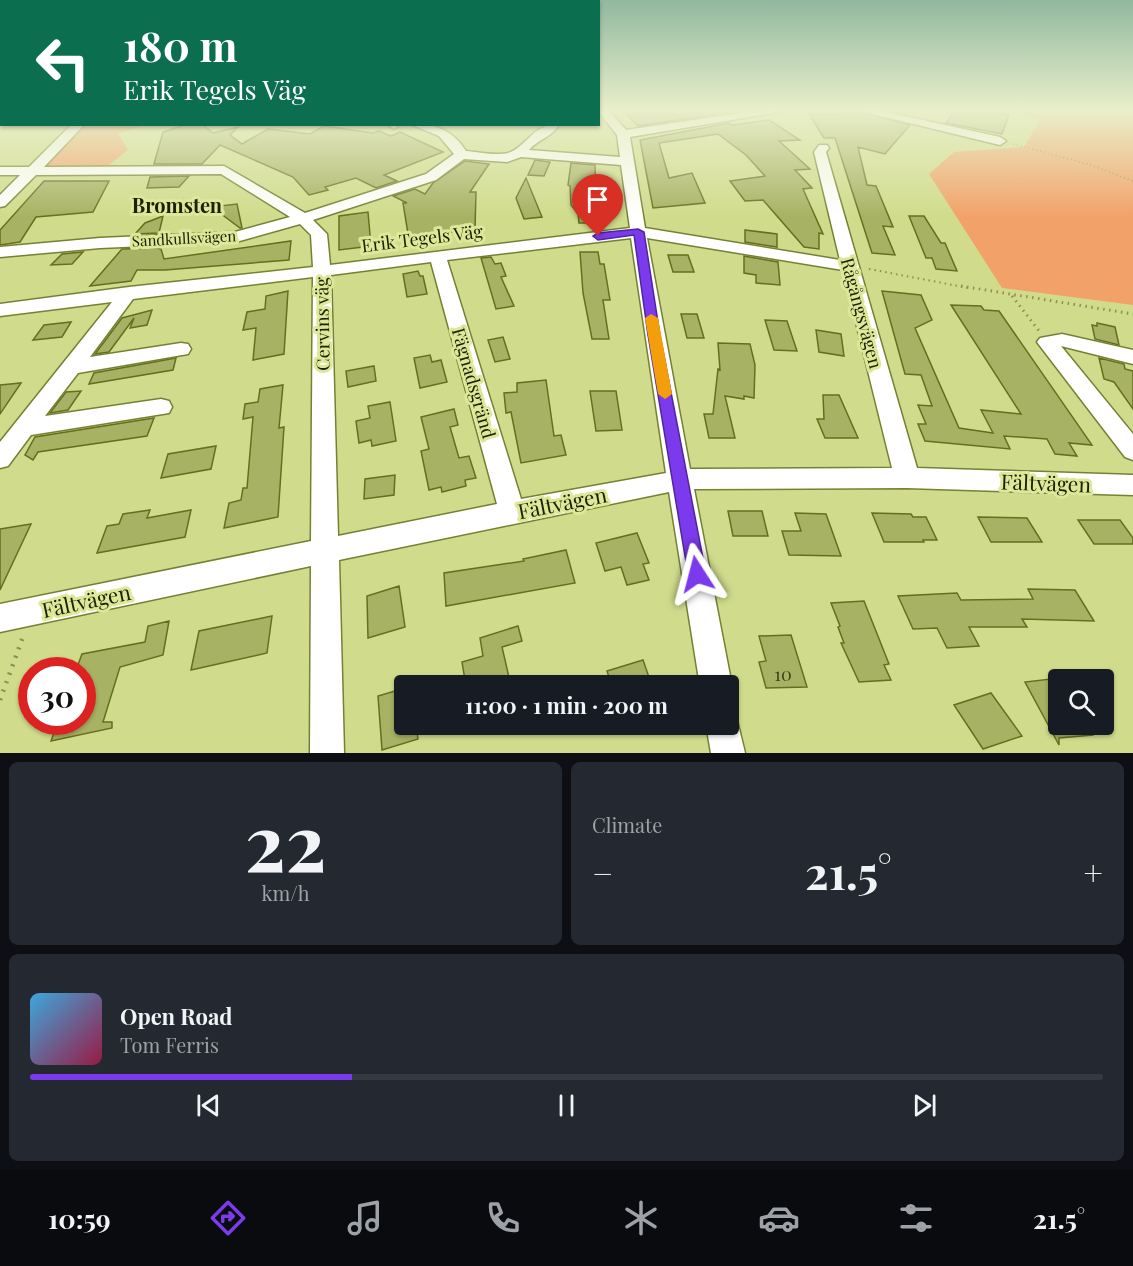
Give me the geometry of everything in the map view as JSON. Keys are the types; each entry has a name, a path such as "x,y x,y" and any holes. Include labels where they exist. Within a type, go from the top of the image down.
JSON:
{"street":[{"path":"0,203 56,146"},
{"path":"457,146 461,155 507,158 520,153 629,162"},
{"path":"520,153 526,146"},
{"path":"626,146 654,335 714,675"},
{"name":"Rågångsvägen","path":"823,148 820,152 849,266 907,478"},
{"name":"Sandkullsvägen","path":"0,252 110,242 236,237 431,177 461,155"},
{"name":"Cervins väg","path":"0,171 224,170 303,218 319,234 322,270 327,753"},
{"name":"Erik Tegels Väg","path":"0,310 129,292 638,232 849,266"},
{"name":"Fägnadsgränd","path":"437,255 512,512"},
{"path":"0,459 129,292"},
{"path":"1047,342 1062,340 1133,357"},
{"path":"1047,342 1133,451"},
{"path":"71,367 181,349"},
{"path":"24,428 161,407"},
{"name":"Fältvägen","path":"0,618 512,512 681,480 726,477 907,478 1133,485"},
{"path":"725,735 728,753"}],"path":[{"path":"1019,146 1091,165 1133,181"},
{"path":"849,266 914,276 1012,296 1133,314"},
{"path":"1012,296 1047,342"},
{"path":"0,700 33,611"}],"shaded area":[{"path":"63,146 126,146 128,150 106,167 47,167 45,163"},
{"path":"1133,146 1133,305 1002,288 929,174 954,152 1024,147"}],"building":[{"path":"159,146 219,146 202,164 154,164"},
{"path":"223,146 430,146 443,152 384,175 397,181 376,188 356,178 325,187 328,190 309,195 293,177"},
{"path":"641,146 660,146 669,178 692,173 705,203 653,208"},
{"path":"734,146 785,146 810,169 795,170 812,188 803,189 823,234 819,233 819,249 804,247 763,200 745,201 730,181 765,176 746,155"},
{"path":"838,146 892,146 885,154 858,147 867,185 876,186 893,227 883,226 895,255 872,253"},
{"path":"535,160 550,162 544,176 528,175"},
{"path":"465,161 489,164 470,192 476,192 475,229 447,233 447,239 410,246 403,203 407,203 393,196 415,189 425,194 433,183"},
{"path":"571,163 595,165 596,198 600,198 601,214 593,217 593,223 579,223 578,214 571,205 570,186 568,185"},
{"path":"189,176 179,187 147,188 150,177"},
{"path":"526,178 542,217 524,219 516,198"},
{"path":"44,181 109,181 93,212 36,217 20,242 0,245 0,230"},
{"path":"237,204 242,228 212,207"},
{"path":"368,212 371,246 339,250 339,216"},
{"path":"163,216 159,233 135,234 145,223"},
{"path":"909,216 924,216 941,243 945,243 957,271 936,269 932,258 926,258"},
{"path":"745,230 777,234 777,247 745,242"},
{"path":"291,241 289,260 165,270 137,270 131,281 90,286 122,249 161,249 164,259"},
{"path":"83,252 72,264 51,265 62,254"},
{"path":"580,252 598,252 600,264 604,264 610,300 603,300 609,339 592,339 583,293"},
{"path":"668,255 688,255 694,272 673,272"},
{"path":"744,256 778,262 780,285 756,283 756,275 744,273"},
{"path":"491,257 495,264 501,263 506,276 501,277 514,306 496,309 481,258"},
{"path":"418,271 420,276 423,276 427,294 407,297 403,274"},
{"path":"288,291 284,354 253,360 256,328 243,330 247,312 265,309 266,296"},
{"path":"882,291 921,295 932,320 915,328 959,428 993,433 981,410 1021,414 951,305 981,306 984,310 999,311 1092,445 1069,443 1077,456 1055,454 1047,439 1004,436 1010,449 925,441 918,424 926,424 918,405 932,406 921,375 905,374"},
{"path":"152,310 147,325 130,328 134,318 109,352 95,354 122,318"},
{"path":"681,314 697,314 704,338 687,338"},
{"path":"765,320 787,321 797,351 774,350"},
{"path":"71,322 62,337 33,340 44,325"},
{"path":"1097,323 1115,327 1119,345 1095,339 1092,325 1097,326"},
{"path":"816,330 841,334 844,356 819,352"},
{"path":"503,337 510,359 495,362 488,340"},
{"path":"718,343 750,344 755,365 754,398 725,396 735,438 709,438 704,414 713,414 718,369 720,370"},
{"path":"430,355 432,362 441,360 447,382 420,388 414,358"},
{"path":"176,358 173,370 89,384 94,373"},
{"path":"1099,358 1124,364 1125,369 1133,371 1133,409 1114,382 1104,379"},
{"path":"374,366 376,381 348,387 346,371"},
{"path":"546,380 554,436 561,435 566,455 521,463 511,412 506,413 504,393 517,392 517,383"},
{"path":"21,383 0,414 0,385"},
{"path":"283,385 279,428 284,427 278,517 224,528 229,503 241,500 243,488 247,488 253,417 243,419 245,404 258,402 260,389"},
{"path":"81,391 68,410 50,413 66,392"},
{"path":"590,391 616,391 622,430 596,431"},
{"path":"823,395 839,395 858,438 825,438 817,419 824,419"},
{"path":"390,402 396,441 372,446 371,440 359,443 356,421 370,418 368,406"},
{"path":"454,409 458,425 450,427 459,458 469,456 476,478 465,480 466,486 442,492 441,487 429,490 421,451 429,449 421,417"},
{"path":"154,418 147,436 38,452 33,460 25,455 35,437"},
{"path":"216,446 211,469 161,478 168,454"},
{"path":"395,475 394,495 364,499 365,479"},
{"path":"150,510 147,518 191,510 185,537 97,553 107,526 119,524 123,514"},
{"path":"728,511 762,511 768,536 733,536"},
{"path":"795,513 826,514 841,556 789,555 782,531 801,531"},
{"path":"872,513 911,514 913,517 926,517 937,540 884,542"},
{"path":"978,517 1027,518 1042,542 991,542"},
{"path":"1078,520 1120,520 1133,538 1133,544 1094,544"},
{"path":"31,524 0,590 0,529"},
{"path":"637,533 649,563 643,564 649,580 627,585 621,567 605,571 596,543"},
{"path":"566,550 575,583 446,606 444,573 524,561 523,559"},
{"path":"399,586 405,627 368,638 367,596"},
{"path":"1028,589 1075,590 1094,621 1022,619 1027,627 969,627 979,646 947,648 937,628 913,629 898,596 957,593 961,600 1033,599"},
{"path":"864,601 889,664 884,665 891,680 859,682 841,643 844,643 838,627 840,626 831,603"},
{"path":"272,616 267,653 191,670 199,631"},
{"path":"169,621 163,655 120,667 103,722 112,722 112,728 96,731 96,657 81,657 82,654 145,642 148,626"},
{"path":"518,626 522,641 502,647 508,675 464,675 462,662 483,656 480,638"},
{"path":"791,635 807,687 766,688 759,662 766,661 759,636"},
{"path":"643,660 648,675 608,675 607,671"},
{"path":"1048,679 1048,725 1025,682"},
{"path":"394,691 394,735 417,735 418,739 382,750 378,696"},
{"path":"991,693 1022,736 983,749 954,705"},
{"path":"53,735 79,735 51,741"},
{"path":"1054,735 1093,735 1059,738 1059,745"}],"slow traffic":[{"path":"651,318 665,394"}],"district":[{"name":"Bromsten","path":"177,204"}],"route":[{"path":"598,236 638,232 697,574"}]}
